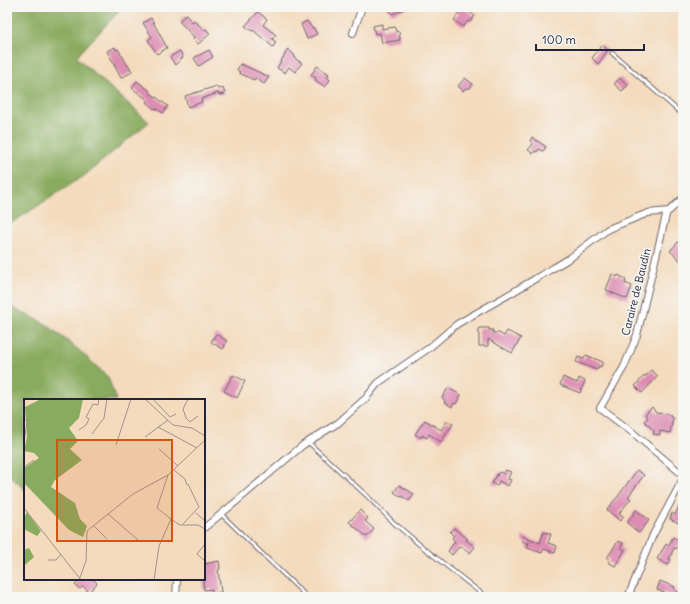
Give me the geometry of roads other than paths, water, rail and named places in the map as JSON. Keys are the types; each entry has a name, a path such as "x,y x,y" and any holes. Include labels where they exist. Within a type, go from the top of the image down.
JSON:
{"street":[{"path":"353,33 362,7"},
{"path":"205,527 308,442 338,423 366,398 378,383 429,348 457,324 508,296 570,258 608,229 648,213 667,211 683,198"},
{"name":"Caraire de Baudin","path":"667,211 637,335 624,367 600,408 632,432 683,475"},
{"path":"628,597 653,535 683,479"},
{"path":"176,597 178,580"}],"lane":[{"path":"612,54 683,116"},
{"path":"308,442 409,536 486,597"},
{"path":"221,514 303,593"}]}
